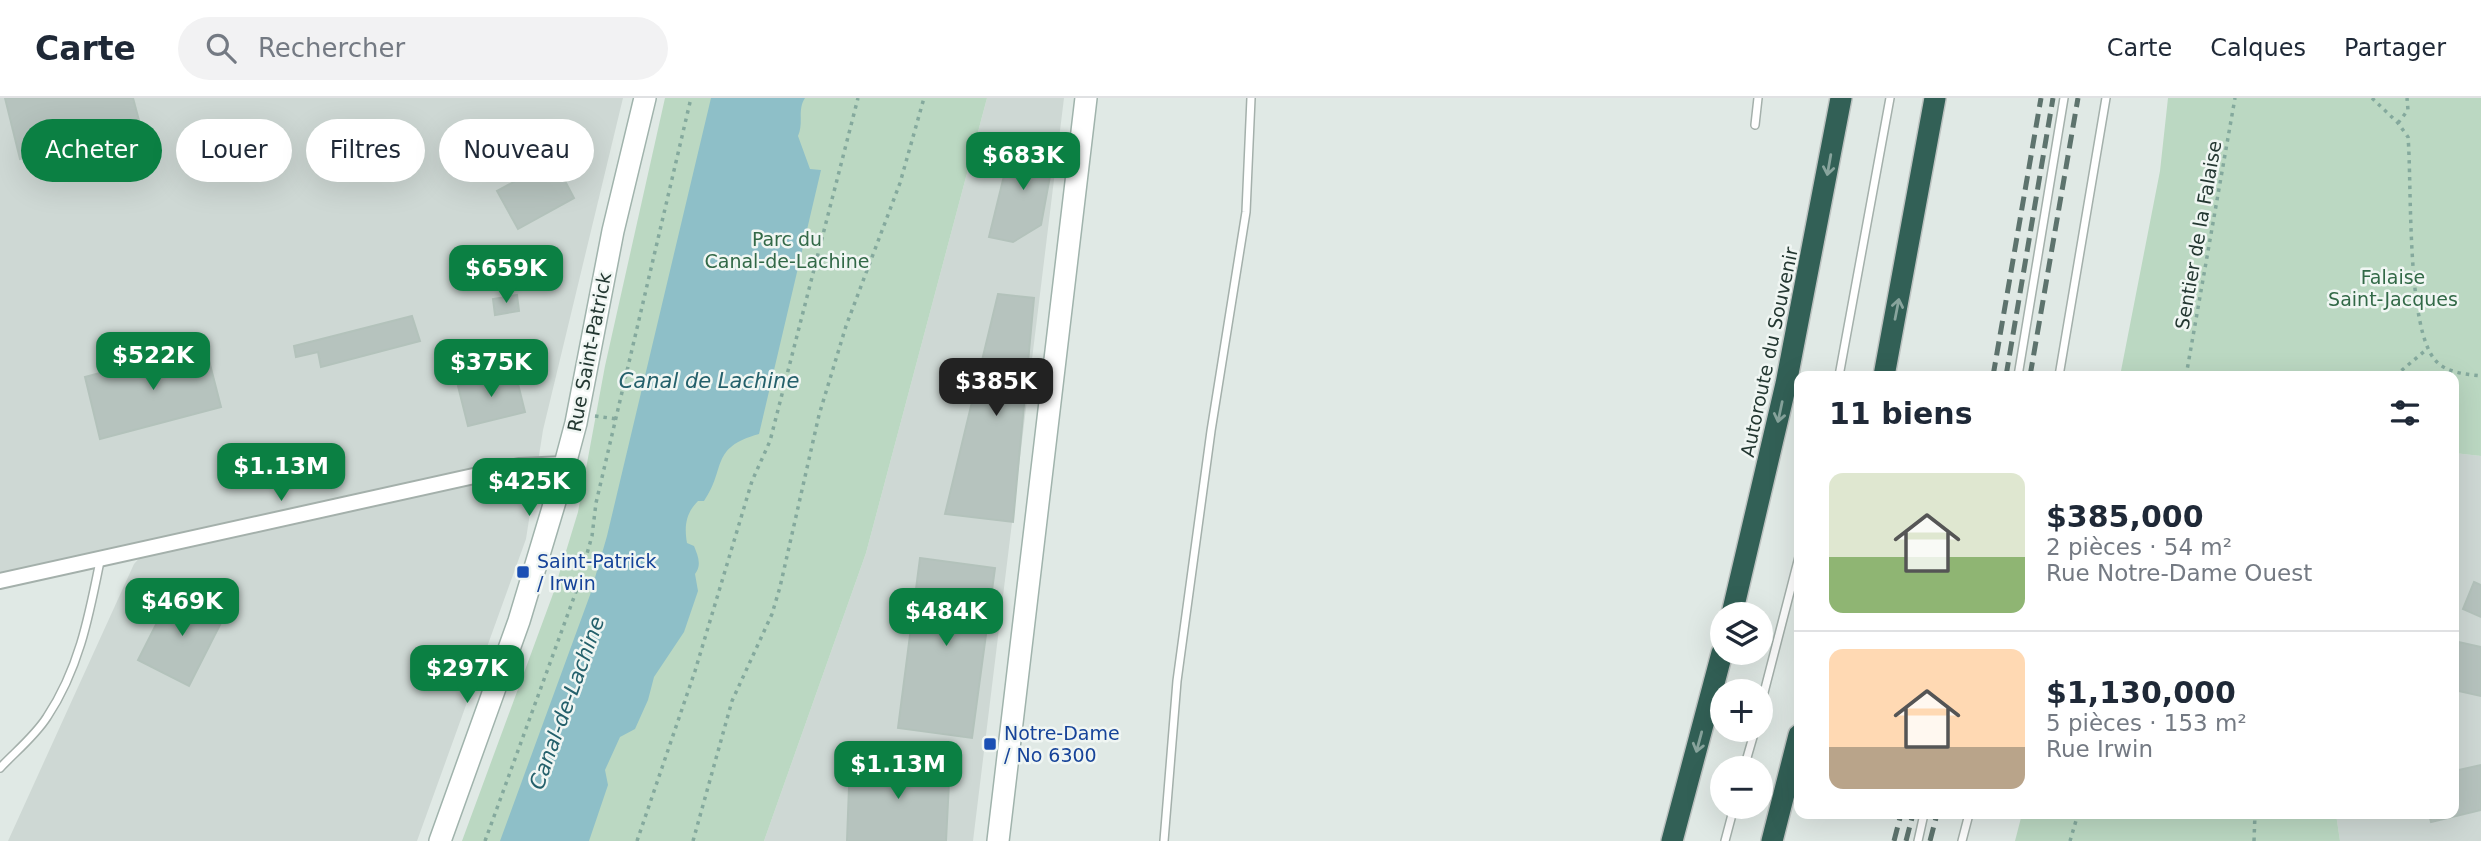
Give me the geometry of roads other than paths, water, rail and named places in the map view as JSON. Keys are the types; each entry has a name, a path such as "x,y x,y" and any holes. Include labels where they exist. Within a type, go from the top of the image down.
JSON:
{"highway":[{"name":"Autoroute du Souvenir","path":"1735,602 1788,373 1841,98"},
{"path":"1885,371 1935,98"},
{"path":"1672,841 1719,665"},
{"path":"1772,841 1794,755"}],"main road":[{"name":"Rue Saint-Patrick","path":"440,841 523,609 565,464 645,98"},
{"path":"998,841 1086,98"}],"street":[{"path":"0,581 519,467 565,464"}],"lane":[{"path":"1164,841 1177,681 1211,431 1246,212 1251,98"},
{"path":"1755,125 1759,98"},
{"path":"1840,371 1890,98"},
{"path":"2019,371 2064,98"},
{"path":"2060,371 2106,98"},
{"path":"0,768 46,719 71,674 86,630 100,561"},
{"path":"1768,679 1794,577"},
{"path":"1725,841 1731,819"},
{"path":"1918,841 1923,819"},
{"path":"1962,841 1968,819"}],"water":[{"name":"Canal de Lachine","path":"711,98 805,98 801,107 798,136 810,169 821,170 759,434 743,440 726,453 704,501 698,501 688,515 686,537 687,543 694,546 698,557 699,564 695,574 698,591 684,632 654,677 648,700 635,729 620,737 605,770 608,785 589,841 500,841 590,595 607,536"}],"railway":[{"path":"1994,371 2041,98"},
{"path":"2007,371 2053,98"},
{"path":"2031,371 2078,98"},
{"path":"1894,841 1900,819"},
{"path":"1906,841 1912,819"},
{"path":"1930,841 1936,819"}],"place":[{"name":"Saint-Patrick / Irwin","path":"523,572"},
{"name":"Notre-Dame / No 6300","path":"990,744"}],"park label":[{"name":"Parc du Canal-de-Lachine","path":"787,250"},
{"name":"Falaise Saint-Jacques","path":"2393,288"}],"water label":[{"name":"Canal-de-Lachine","path":"567,703"}]}
